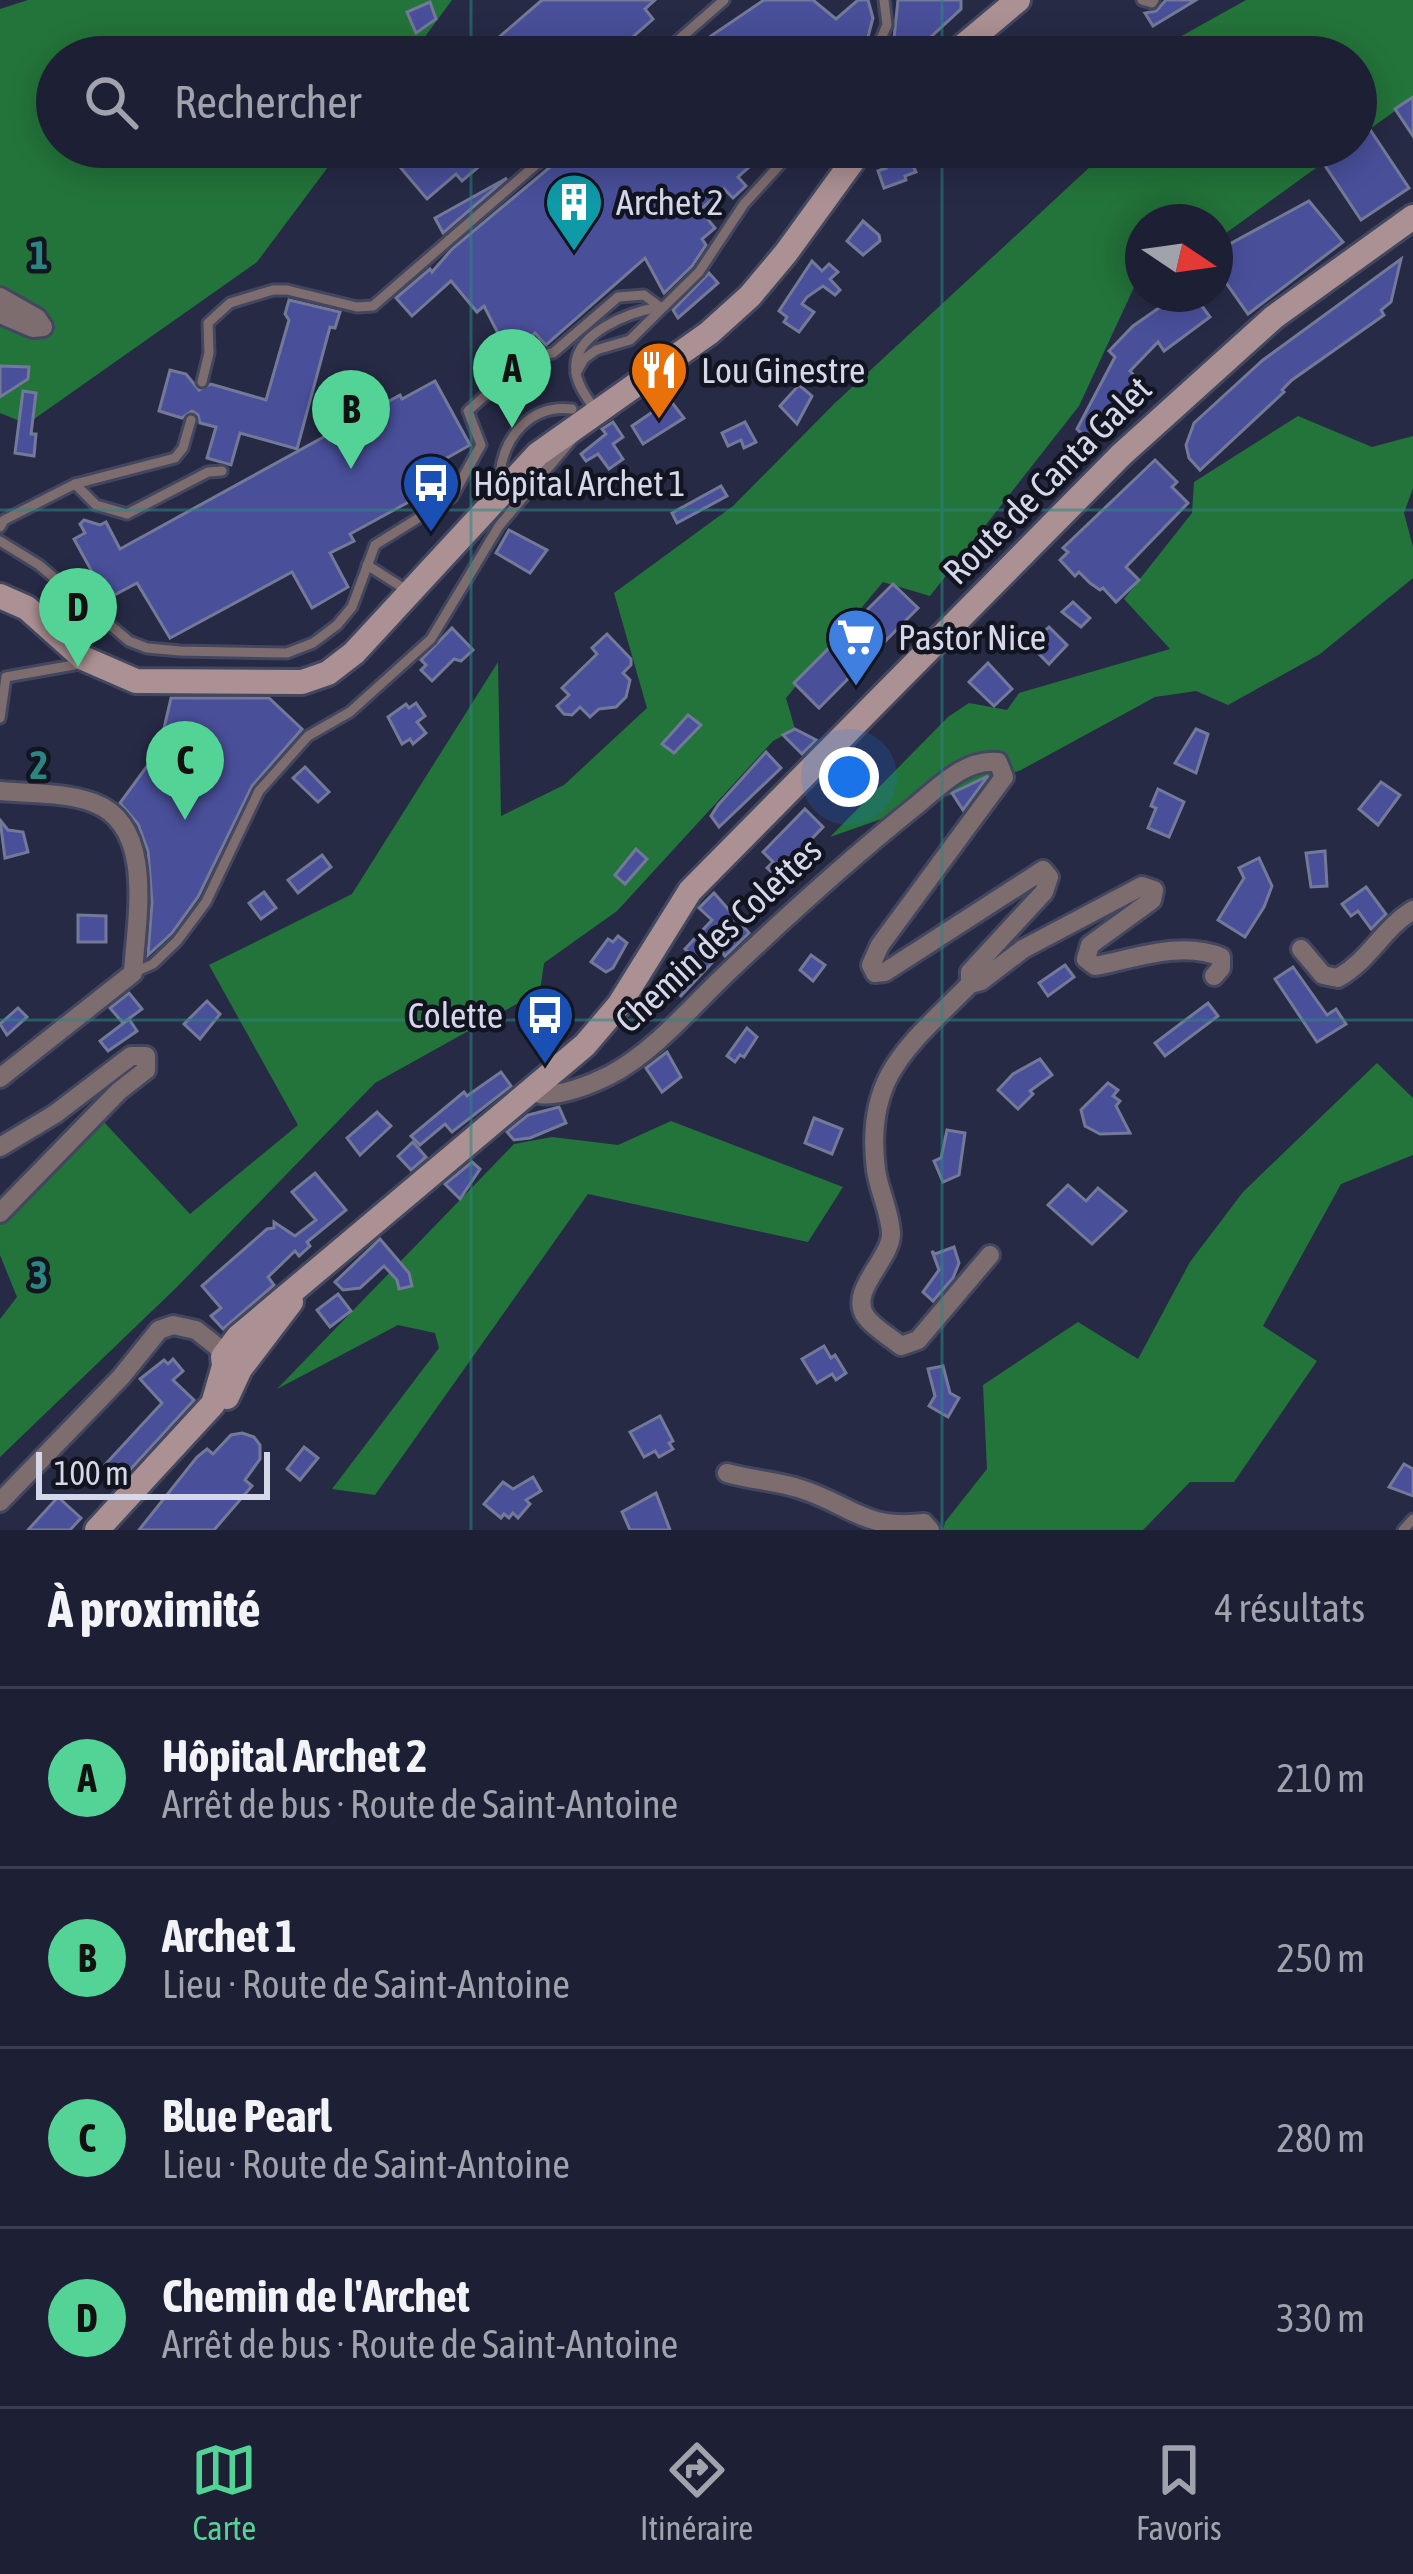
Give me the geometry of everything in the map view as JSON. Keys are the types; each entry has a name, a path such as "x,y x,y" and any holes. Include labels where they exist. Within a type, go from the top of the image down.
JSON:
{"main road":[{"path":"974,36 1014,1"},
{"path":"0,596 26,608 122,677 154,683 302,682 340,665 500,474 550,423 636,382 709,333 750,296 847,168"},
{"name":"Route de Canta Galet","path":"232,1360 274,1305 600,1030 690,891 1121,455 1274,317 1413,217"},
{"path":"404,588 583,411"},
{"path":"0,580 32,595 87,652"},
{"path":"97,1530 213,1404 232,1360"},
{"path":"112,1530 209,1424 232,1360"}],"street":[{"path":"0,297 37,318 43,327 33,328 0,314"},
{"name":"Chemin des Colettes","path":"535,1088 540,1094 556,1094 610,1075 646,1049 834,872 948,780 972,765 998,762 1004,777 998,788 880,945 872,965 875,973 885,972 1043,870 1049,877 1044,892 970,972 970,984"},
{"path":"0,1078 133,973 137,906 135,850 112,811 89,800 1,792"},
{"path":"990,1255 919,1340 908,1346 901,1346 866,1318 862,1309 866,1286 891,1234 877,1176 878,1098 905,1051 970,984 981,982 1024,949 1142,886 1154,890 1152,900 1090,945 1089,964 1201,951 1221,957 1221,968 1214,976"},
{"path":"1301,949 1323,975 1338,978 1370,956 1397,921 1413,910"},
{"path":"0,1147 55,1114 131,1056 146,1056 146,1070 118,1090 0,1213"},
{"path":"0,1502 121,1377 159,1330 173,1325 196,1330 232,1360"},
{"path":"727,1473 801,1489 880,1525 896,1528 924,1523 930,1530"}],"lane":[{"path":"683,36 724,0"},
{"path":"882,36 887,25 884,0"},
{"path":"1142,0 1154,0"},
{"path":"202,382 209,353 208,323 220,308 273,290 357,307 374,306 526,168"},
{"path":"576,373 596,350 630,340 700,272 744,204 777,168"},
{"path":"0,541 39,565 129,641 180,651 286,652 313,643 352,607 375,545 452,497 481,445 468,411 528,357 553,353 618,298 644,295 660,308"},
{"path":"133,973 153,964 177,941 206,902 259,791 308,736 350,712 431,639 499,526 573,443 583,411 577,355 588,341 633,311 660,308"},
{"path":"0,527 4,520 75,484 176,458 191,420"},
{"path":"75,484 96,505 127,514 208,472 222,471"},
{"path":"367,565 404,588"},
{"path":"0,718 6,677 74,665 87,652"},
{"path":"1403,1530 1413,1519"}],"green space":[{"path":"28,0 452,0 425,36 36,36 36,168 327,168 257,262 27,424 0,413 0,9"},
{"path":"1246,0 1413,0 1413,98 1377,124 1377,36 1182,36"},
{"path":"1089,168 1316,168 1233,228 1233,204 1125,204 1125,307 1079,406 930,596 883,582 786,698 795,729 773,741 617,911 544,963 540,991 375,1083 178,1286 0,1457 0,1319 17,1297 0,1255 0,1223 102,1120 190,1214 298,1125 209,965 352,894 498,662 501,816 564,785 647,708 614,593 733,506 835,403"},
{"path":"1298,416 1372,447 1413,436 1413,488 1404,513 1413,547 1413,578 1320,654 1228,705 1196,691 1155,697 1021,770 830,837 948,717 969,703 1007,710 1019,693 1170,649 1124,599 1192,513 1194,482"},
{"path":"1377,1063 1413,1098 1413,1155 1341,1184 1263,1326 1317,1361 1234,1482 1190,1482 1143,1530 943,1530 987,1469 983,1385 1078,1322 1138,1359 1190,1262 1243,1192"},
{"path":"671,1121 843,1187 808,1242 588,1194 375,1495 332,1489 439,1348 435,1333 398,1325 277,1389 514,1144 552,1137 618,1145"}],"building":[{"path":"542,0 655,0 645,9 653,19 634,36 500,36"},
{"path":"764,0 813,0 836,19 858,0 868,0 873,18 868,36 711,36"},
{"path":"898,0 961,0 961,9 932,36 894,36"},
{"path":"1166,0 1196,0 1153,26 1145,13 1156,11"},
{"path":"430,2 436,19 416,33 407,12"},
{"path":"1413,97 1413,136 1395,109"},
{"path":"1377,140 1409,188 1361,220 1327,168 1377,168"},
{"path":"401,168 477,168 462,181 456,174 427,199"},
{"name":"Archet 2","path":"549,168 748,168 738,177 746,186 733,198 724,189 700,210 715,228 702,239 706,245 692,266 664,293 645,258 546,345 535,333 511,354 491,361 484,347 501,339 484,306 477,312 451,281 412,316 396,298 430,269 432,272 452,249"},
{"path":"914,168 916,172 884,188 878,171"},
{"path":"507,178 443,233 435,218"},
{"path":"1309,201 1343,242 1248,314 1233,293 1233,242"},
{"path":"863,221 880,241 863,255 847,241"},
{"path":"1401,259 1391,302 1381,310 1384,315 1292,380 1200,470 1189,458 1186,445 1194,423 1263,360"},
{"path":"812,261 822,271 829,264 838,272 830,279 840,290 835,295 823,286 807,297 802,304 814,312 799,332 784,322 787,317 779,311"},
{"path":"709,273 718,283 678,318 673,310"},
{"path":"289,300 340,312 335,328 330,327 297,449 240,433 231,465 207,458 216,427 200,423 192,411 182,418 159,411 170,370 186,374 199,390 211,384 266,400 289,320 285,314"},
{"path":"1153,312 1206,312 1210,317 1164,351 1158,342 1130,371 1143,385 1088,440 1077,429 1115,357 1109,351"},
{"path":"0,366 29,367 28,379 0,397"},
{"path":"435,381 470,445 438,463 447,481 350,534 354,541 330,553 348,587 312,608 292,572 170,638 137,583 107,599 74,539 85,533 80,524 84,520 106,522 120,549 400,395 402,399"},
{"path":"799,385 812,396 797,424 780,406"},
{"path":"23,391 36,393 31,434 36,434 34,456 15,453"},
{"name":"Lou Ginestre","path":"670,400 684,418 643,444 632,426"},
{"path":"613,422 623,437 613,444 623,459 609,469 598,454 586,461 581,454"},
{"path":"745,422 756,442 744,448 741,440 728,446 722,433"},
{"path":"1155,460 1177,482 1172,487 1188,503 1126,567 1139,580 1116,602 1079,572 1075,576 1060,560 1068,552 1063,548"},
{"path":"721,486 727,496 677,523 672,513"},
{"path":"509,530 547,550 530,573 496,553"},
{"path":"893,584 918,608 819,708 794,683"},
{"path":"1073,602 1090,618 1081,627 1062,612"},
{"path":"1049,627 1067,645 1049,664 1030,645"},
{"path":"452,628 473,650 461,661 454,659 432,681 421,670 426,665 421,660"},
{"path":"607,634 631,659 623,673 630,680 626,697 616,707 599,709 590,717 580,707 572,715 564,714 557,706 569,695 562,688 597,654 592,648"},
{"path":"988,663 1012,689 994,706 969,682"},
{"path":"171,698 269,698 302,729 252,786 198,897 172,933 148,955 152,902 148,851 138,824 120,803 159,750"},
{"path":"416,703 425,716 417,722 426,733 413,744 410,739 402,744 388,717"},
{"path":"688,715 701,725 674,753 662,744"},
{"path":"795,729 816,740 802,754 783,735"},
{"path":"1196,729 1208,734 1196,773 1175,763"},
{"path":"766,752 781,768 719,827 711,816"},
{"path":"305,767 329,792 318,802 293,778"},
{"path":"988,776 963,810 952,793"},
{"path":"1381,782 1400,795 1378,825 1359,809"},
{"path":"1158,789 1184,802 1169,837 1148,828"},
{"path":"805,809 823,827 776,876 767,868 773,862 763,852"},
{"path":"0,820 8,830 23,832 28,852 5,858"},
{"path":"636,849 647,859 625,884 615,875"},
{"path":"1325,851 1327,886 1311,887 1306,853"},
{"path":"322,855 331,867 298,893 288,880"},
{"path":"1259,858 1272,886 1245,937 1218,920 1244,878 1239,868"},
{"path":"1366,887 1386,914 1371,929 1358,911 1351,916 1342,904"},
{"path":"264,892 276,908 261,919 249,903"},
{"path":"714,893 749,933 725,956 722,952 681,996 666,983 689,953 685,949 712,920 699,908"},
{"path":"78,915 106,916 106,942 78,942"},
{"path":"618,936 627,943 606,972 591,962 608,939 613,942"},
{"path":"811,955 825,965 813,981 800,970"},
{"path":"1065,965 1074,977 1048,996 1039,983"},
{"path":"1293,967 1327,1015 1336,1009 1346,1024 1317,1042 1275,979"},
{"path":"129,993 142,1009 123,1023 110,1008"},
{"path":"207,1001 220,1014 200,1039 184,1024"},
{"path":"1208,1003 1218,1016 1165,1056 1155,1043"},
{"path":"18,1008 27,1017 7,1035 0,1024"},
{"path":"129,1019 137,1031 108,1051 100,1041"},
{"path":"747,1028 757,1037 735,1062 727,1056"},
{"path":"667,1052 681,1077 662,1092 646,1068"},
{"path":"1040,1059 1052,1075 1030,1091 1033,1094 1018,1109 998,1090 1013,1074"},
{"path":"501,1072 511,1086 452,1132 445,1124 420,1145 411,1136 464,1092 467,1096"},
{"path":"1108,1083 1118,1090 1113,1096 1120,1101 1116,1106 1130,1133 1100,1134 1085,1126 1081,1110"},
{"path":"559,1107 566,1123 530,1138 514,1140 507,1132 528,1115"},
{"path":"377,1112 391,1126 360,1155 347,1138"},
{"path":"814,1118 842,1129 832,1154 805,1143"},
{"path":"947,1130 965,1133 959,1175 943,1182 934,1161 941,1158"},
{"path":"413,1142 426,1157 411,1170 398,1156"},
{"path":"472,1162 480,1169 460,1199 445,1184"},
{"path":"315,1173 346,1210 307,1242 310,1246 299,1256 295,1251 268,1277 274,1285 223,1329 211,1316 221,1308 202,1286 267,1229 274,1228 274,1222 295,1236 316,1220 292,1192"},
{"path":"1068,1185 1086,1201 1098,1188 1126,1211 1092,1244 1048,1205"},
{"path":"380,1239 409,1273 412,1286 399,1289 384,1266 360,1288 343,1290 335,1282"},
{"path":"954,1247 959,1263 933,1301 923,1292 939,1270 932,1251"},
{"path":"338,1294 351,1311 330,1327 317,1310"},
{"path":"824,1346 846,1373 836,1380 832,1374 817,1383 802,1359"},
{"path":"173,1359 183,1371 173,1380 194,1400 118,1483 101,1469 162,1403 140,1379 164,1360 168,1364"},
{"path":"943,1366 950,1393 959,1398 948,1417 929,1406 935,1396 928,1369"},
{"path":"660,1416 673,1449 659,1457 655,1451 644,1457 630,1432"},
{"path":"242,1433 260,1445 260,1459 245,1480 252,1486 214,1530 139,1530 197,1457 207,1449 213,1454 231,1435"},
{"path":"304,1447 318,1458 300,1480 287,1469"},
{"path":"1404,1464 1413,1469 1413,1496 1389,1487"},
{"path":"533,1477 541,1491 526,1500 530,1504 518,1518 513,1513 501,1518 484,1504 503,1482 513,1489"},
{"path":"656,1493 670,1530 630,1530 622,1512"},
{"path":"58,1497 81,1518 70,1530 28,1530"}],"place":[{"name":"Archet 2","path":"574,253"},
{"name":"Lou Ginestre","path":"659,421"},
{"name":"Hôpital Archet 2","path":"512,428"},
{"name":"Archet 1","path":"351,469"},
{"name":"Hôpital Archet 1","path":"431,534"},
{"name":"Chemin de l'Archet","path":"78,667"},
{"name":"Pastor Nice","path":"856,688"},
{"name":"Blue Pearl","path":"185,820"},
{"name":"Colette","path":"545,1066"}]}
